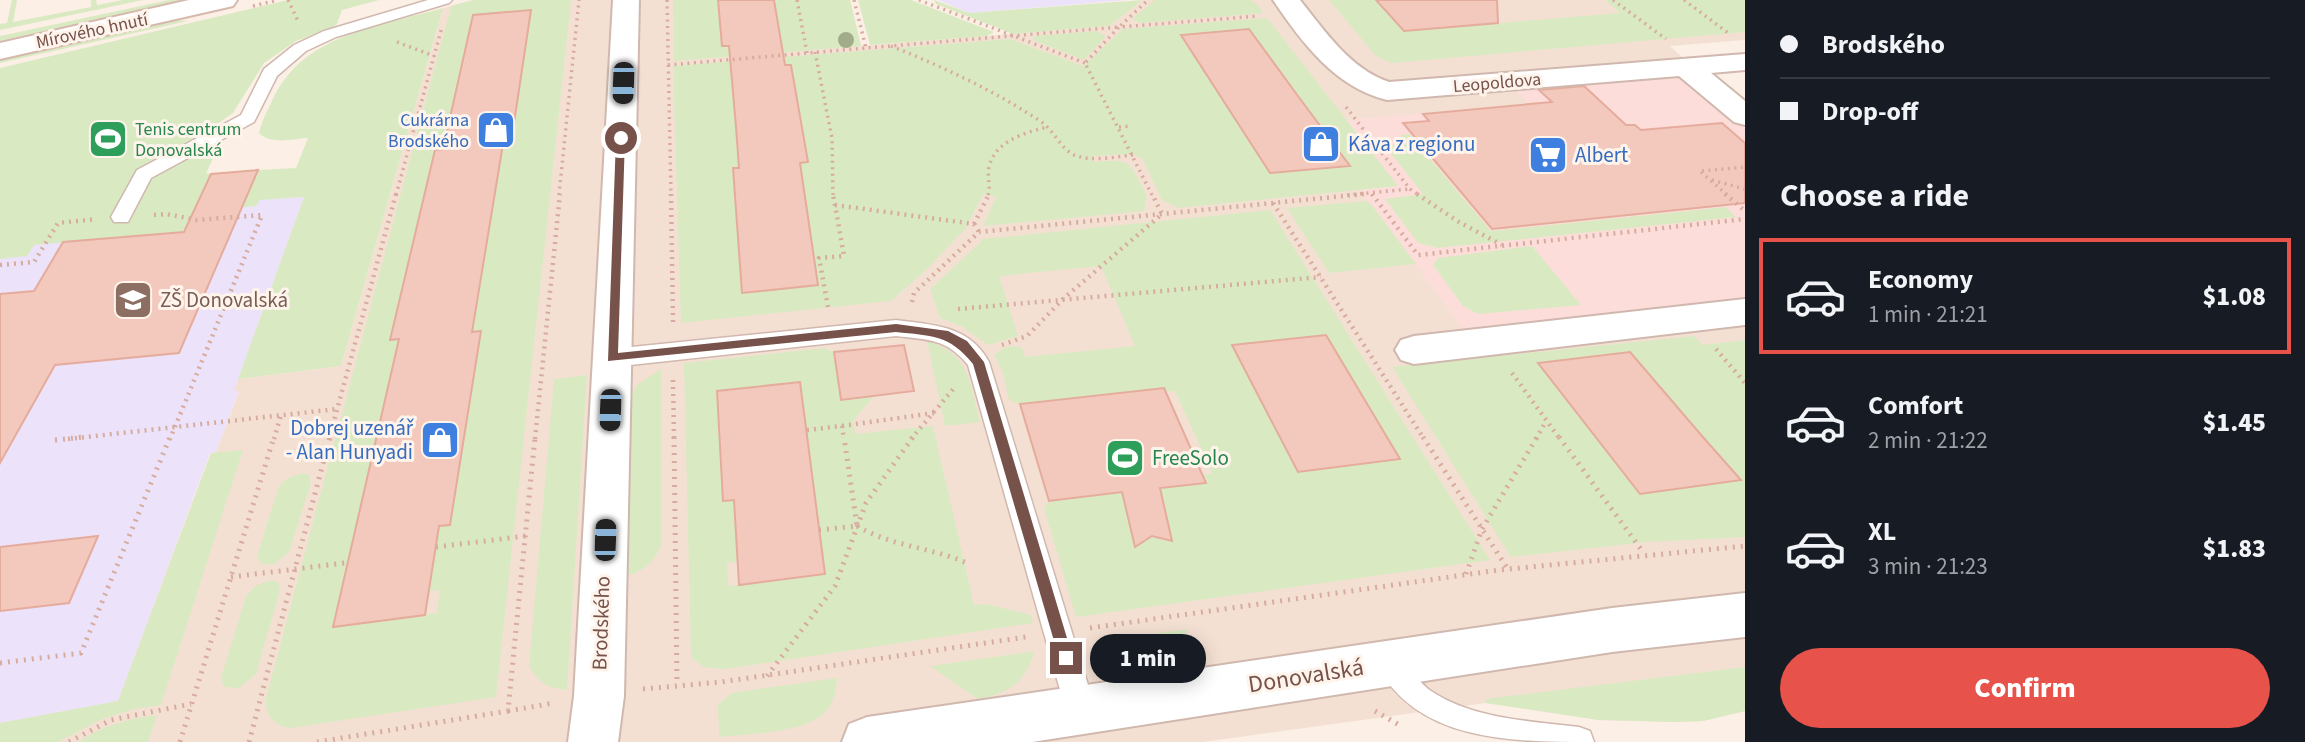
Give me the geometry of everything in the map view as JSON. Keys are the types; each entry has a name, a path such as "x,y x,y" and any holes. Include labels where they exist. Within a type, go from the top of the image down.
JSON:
{"street":[{"name":"Mírového hnutí","path":"0,51 224,0"},
{"name":"Brodského","path":"593,742 598,696 626,0"},
{"name":"Leopoldova","path":"1286,0 1349,74 1372,88 1387,91 1686,67 1739,49"},
{"path":"1686,67 1745,116"},
{"path":"1414,350 1745,312"},
{"name":"Donovalská","path":"867,742 1612,630 1745,615"}],"lane":[{"path":"121,217 144,174 248,118 270,73 300,48 330,34 445,8"},
{"path":"612,358 896,328 944,334 964,344 978,362 1081,710"},
{"path":"1390,663 1416,698 1439,713 1482,726 1579,742"}],"path":[{"path":"317,742 508,710 579,0"},
{"path":"797,0 807,53"},
{"path":"854,0 866,48"},
{"path":"919,0 1085,63 1163,214"},
{"path":"1085,63 1148,0"},
{"path":"1613,0 1669,42"},
{"path":"1684,0 1739,49"},
{"path":"249,742 445,8"},
{"path":"668,65 1261,16"},
{"path":"890,46 936,64 1011,102 1048,126 1067,150 1075,155 1093,159 1133,155"},
{"path":"815,52 832,138 831,182 844,256 820,258 829,315"},
{"path":"974,224 990,189 988,167 992,157 1005,143 1048,126"},
{"path":"1119,127 1131,126"},
{"path":"1745,167 1701,172 1745,211"},
{"path":"1711,180 1745,189"},
{"path":"912,306 914,293 979,232 1410,189 1459,222 1502,245"},
{"path":"1371,193 1418,255 1745,219"},
{"path":"835,205 974,224"},
{"path":"0,265 34,262 58,223 166,214 197,220 262,215 172,427 81,653 0,663"},
{"path":"767,676 835,586 866,503 884,474 942,400 989,349 1027,336 1063,299 1163,214"},
{"path":"974,224 979,232"},
{"path":"956,309 1321,277"},
{"path":"1490,343 1644,553"},
{"path":"1715,348 1745,383"},
{"path":"55,440 337,409"},
{"path":"807,430 935,412"},
{"path":"180,742 281,415"},
{"path":"1466,574 1482,529 1546,421"},
{"path":"842,426 857,526"},
{"path":"819,530 857,526 873,537 899,546 939,552 969,564"},
{"path":"1482,529 1507,568"},
{"path":"436,547 526,536"},
{"path":"677,684 767,676 1507,568 1644,553 1745,546"},
{"path":"231,577 345,563"},
{"path":"69,742 80,734 135,712 191,704"}],"shaded area":[{"path":"473,0 850,0 861,46 1109,26 1143,0 1745,0 1745,40 1670,46 1682,57 1663,60 1681,74 1517,91 1530,104 1347,121 1398,186 1362,190 1466,333 1745,303 1745,711 1703,721 1599,720 1486,703 1203,742 0,742 0,723 118,701 211,453 216,452 239,392 233,392 238,379 341,366 443,8"},
{"path":"938,0 1128,0 969,13"},
{"path":"1681,74 1745,128 1745,303 1466,333 1361,190 1397,186 1347,120 1529,104 1516,91"},
{"name":"ZŠ Donovalská","path":"0,80 200,131 221,141 206,173 211,174 196,206 226,209 256,206 259,200 304,197 234,391 239,391 216,452 210,453 118,701 0,723"}],"green space":[{"path":"12,0 17,0 13,22 91,7 91,0 96,0 97,5 123,0 143,0 0,30 0,24 7,23"},
{"path":"169,0 188,0 0,41 0,36"},
{"name":"Tenis centrum Donovalská","path":"288,0 379,0 342,10 337,24 330,29 296,41 264,63 233,113 206,132 221,141 206,173 211,174 183,232 34,245 27,256 0,259 0,68"},
{"path":"473,0 571,0 496,697 285,727 271,719 266,698 451,6","holes":["531,10 530,18 523,19 521,67 506,129 472,332 481,332 479,346 469,347 471,394 450,525 439,526 429,591 440,590 437,613 334,627 399,339 390,339 435,150 443,149 473,15"]},
{"path":"673,0 718,0 723,46 781,42 774,0 850,0 861,46 674,61"},
{"path":"858,0 911,0 994,32 987,36 870,45"},
{"path":"934,0 969,13 1143,0 1109,26 1013,34 936,4"},
{"path":"1155,0 1250,0 1257,4 1263,13 1140,23 1135,21 1133,18"},
{"path":"1329,0 1384,0 1377,1 1405,31 1620,13 1605,0 1745,0 1745,32 1391,63 1376,56"},
{"path":"443,8 341,366 238,379 304,197 260,200 256,206 225,209 244,202 258,170 296,168 308,138 275,140 259,133 271,103 284,80 301,62 321,48 367,28"},
{"path":"1267,18 1398,186 1178,208 1162,200 1142,158 1130,154 1092,156 1094,162 1117,161 1129,165 1147,196 1144,211 983,226 996,197 983,194 966,228 927,269 891,301 681,323 673,66 1010,39 1083,66 1123,29","holes":["1249,29 1350,165 1350,166 1270,173 1182,35","792,65 807,162 800,163 818,284 742,292 741,278 750,277 746,239 738,239 736,215 744,214 741,180 733,180 732,169 740,167 731,70"]},
{"path":"174,20 188,21 0,63 0,58"},
{"path":"1096,31 1106,36 1084,60 1033,40 1035,36"},
{"path":"1409,134 1491,231 1726,207 1736,217 1438,248 1418,243 1385,199 1423,194 1385,146 1407,144 1400,135"},
{"path":"1366,201 1416,264 1329,273 1287,208"},
{"path":"1270,210 1490,560 1076,617 1044,508 1049,502 1205,482 1203,475 1212,473 1175,391 1166,392 1164,388 1019,404 1009,400 1003,373 994,355 1004,348 1022,348 1025,357 1135,346 1101,266 999,276 1018,336 988,345 963,327 940,318 930,289 984,239","holes":["1326,335 1400,459 1298,472 1233,345"]},
{"path":"1532,246 1581,305 1478,314 1463,306 1433,265 1438,258"},
{"path":"1694,336 1703,345 1745,340 1745,537 1647,542 1511,557 1392,367","holes":["1630,352 1663,390 1695,436 1702,436 1740,480 1640,494 1539,363"]},
{"path":"927,341 952,353 960,362 970,383 980,422 945,426"},
{"path":"824,348 834,352 841,400 874,396 853,421 855,434 933,426 974,605 986,604 1031,615 1033,623 725,669 703,667 691,657 684,363","holes":["800,382 824,574 728,586 727,563 738,561 734,500 723,500 721,462 731,461 718,408 717,391"]},
{"path":"661,369 661,545 646,566 622,577 626,403 637,385"},
{"path":"587,375 567,690 545,684 529,666 554,379"},
{"path":"243,450 161,705 134,709 102,719 58,742 0,742 0,723 118,701 211,453"},
{"path":"302,473 309,475 311,483 289,552 273,565 260,563 257,556 279,486 288,478"},
{"path":"271,580 278,582 280,591 256,674 239,688 224,687 221,678 246,596 255,586"},
{"path":"1188,629 1164,670 1126,662 1095,642"},
{"path":"1035,651 1026,671 1014,685 1007,690 978,699 930,666"},
{"path":"1745,667 1745,711 1703,721 1599,720 1486,703 1485,699"},
{"path":"837,678 832,701 815,720 790,729 719,737 718,705 731,693"},
{"path":"157,715 148,742 79,742 116,724"}],"building":[{"path":"718,0 774,0 785,65 791,65 808,162 800,163 818,285 742,293 733,168 739,168 736,127 729,46 722,46"},
{"path":"1376,0 1497,0 1498,23 1404,31"},
{"path":"531,10 511,143 503,144 472,332 481,331 450,525 439,526 425,615 333,627 399,339 390,340 435,150 443,149 473,15"},
{"path":"1249,29 1350,166 1270,173 1181,35"},
{"name":"Albert","path":"1584,86 1626,125 1635,125 1641,130 1722,123 1745,143 1745,203 1492,229 1403,123 1429,121 1423,114 1552,102 1539,90"},
{"path":"258,170 179,353 55,365 0,463 0,294 34,291 63,242 184,232 211,174"},
{"path":"1326,335 1400,459 1298,472 1232,345"},
{"path":"904,345 914,391 841,400 834,352"},
{"path":"1630,352 1741,480 1640,494 1538,363"},
{"path":"800,382 825,574 739,585 734,500 723,501 717,391"},
{"path":"1164,388 1206,483 1160,488 1172,541 1152,536 1135,547 1122,492 1049,501 1020,404"},
{"path":"98,536 69,603 0,611 0,547"}],"place":[{"name":"Cukrárna Brodského","path":"496,130"},
{"name":"Tenis centrum Donovalská","path":"108,139"},
{"name":"Káva z regionu","path":"1321,144"},
{"name":"Albert","path":"1548,155"},
{"name":"ZŠ Donovalská","path":"133,300"},
{"name":"Dobrej uzenář - Alan Hunyadi","path":"440,440"},
{"name":"FreeSolo","path":"1125,458"}],"route":[{"path":"621,138 612,358 896,328 944,334 964,344 978,362 1066,658"}]}
